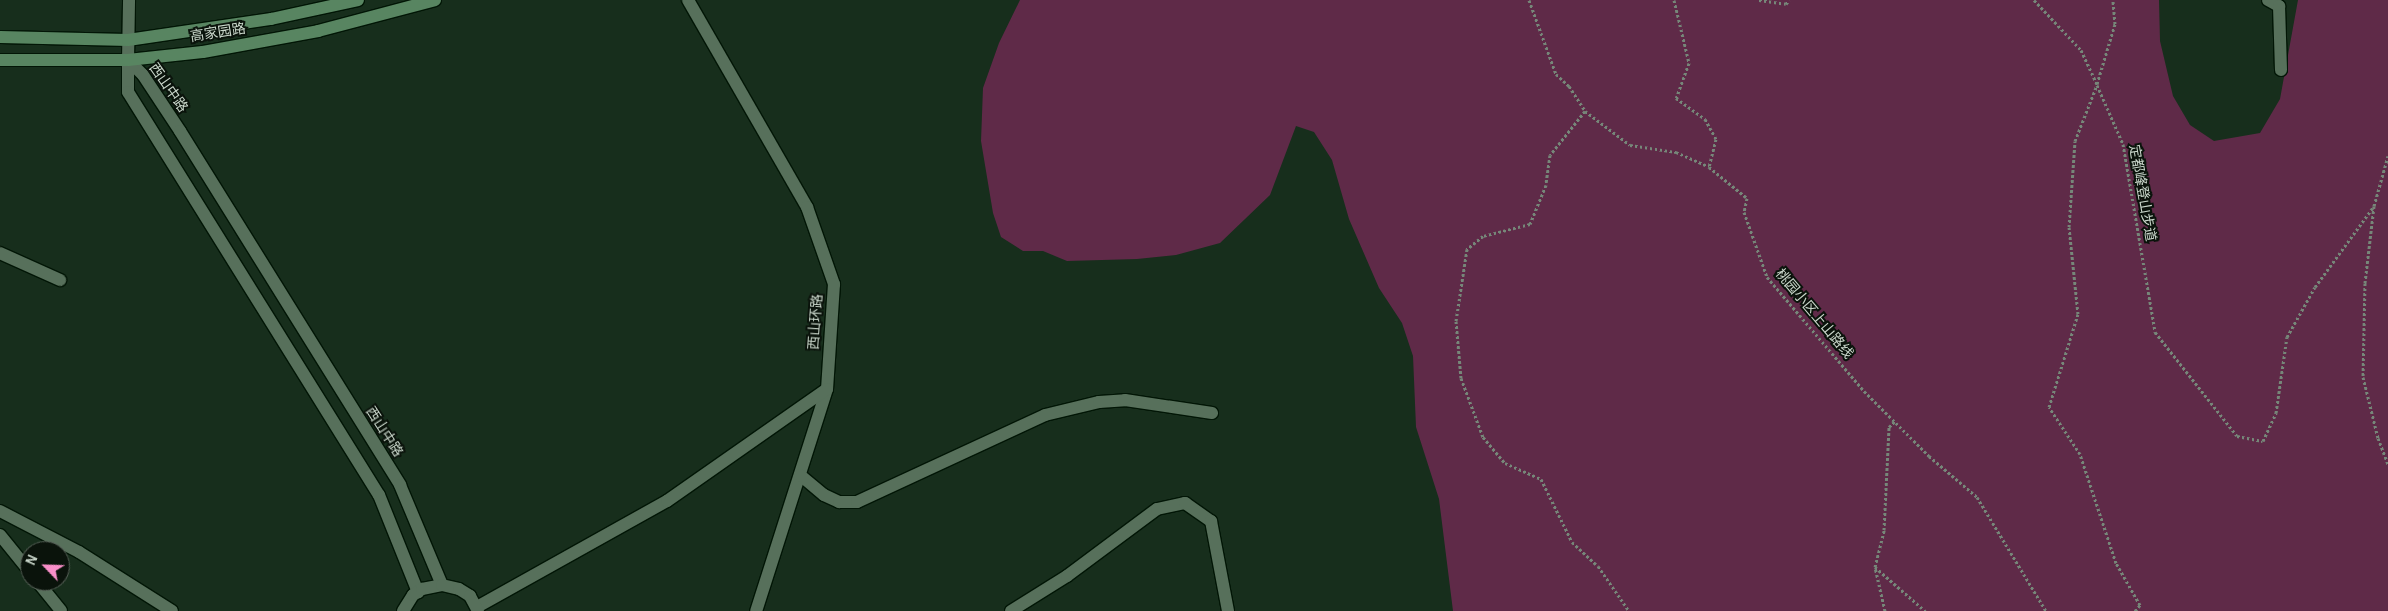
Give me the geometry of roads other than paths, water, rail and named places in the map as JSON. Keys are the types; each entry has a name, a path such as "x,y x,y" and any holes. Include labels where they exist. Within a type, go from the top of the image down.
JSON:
{"main road":[{"name":"高家园路","path":"0,37 128,40 271,19 358,0"},
{"name":"高家园路","path":"0,60 128,60 203,52 318,31 435,0"}],"street":[{"path":"128,60 129,0"},
{"name":"西山环路","path":"688,0 810,216 834,284 827,389 756,611"},
{"path":"2268,0 2279,6 2282,70"},
{"name":"西山中路","path":"128,60 143,75 180,131 400,484 442,584"},
{"name":"西山中路","path":"128,60 128,92 379,495 418,592"},
{"path":"0,253 60,280"},
{"path":"403,611 418,592 442,584 459,589 478,609 667,501 827,389"},
{"path":"800,475 824,495 839,502 857,502 1044,415 1099,402 1125,400 1212,413"},
{"path":"1011,611 1067,576 1156,509 1186,503 1211,520 1228,611"},
{"path":"0,511 79,552 172,611"},
{"path":"0,535 20,560"},
{"path":"45,591 61,611"}]}
